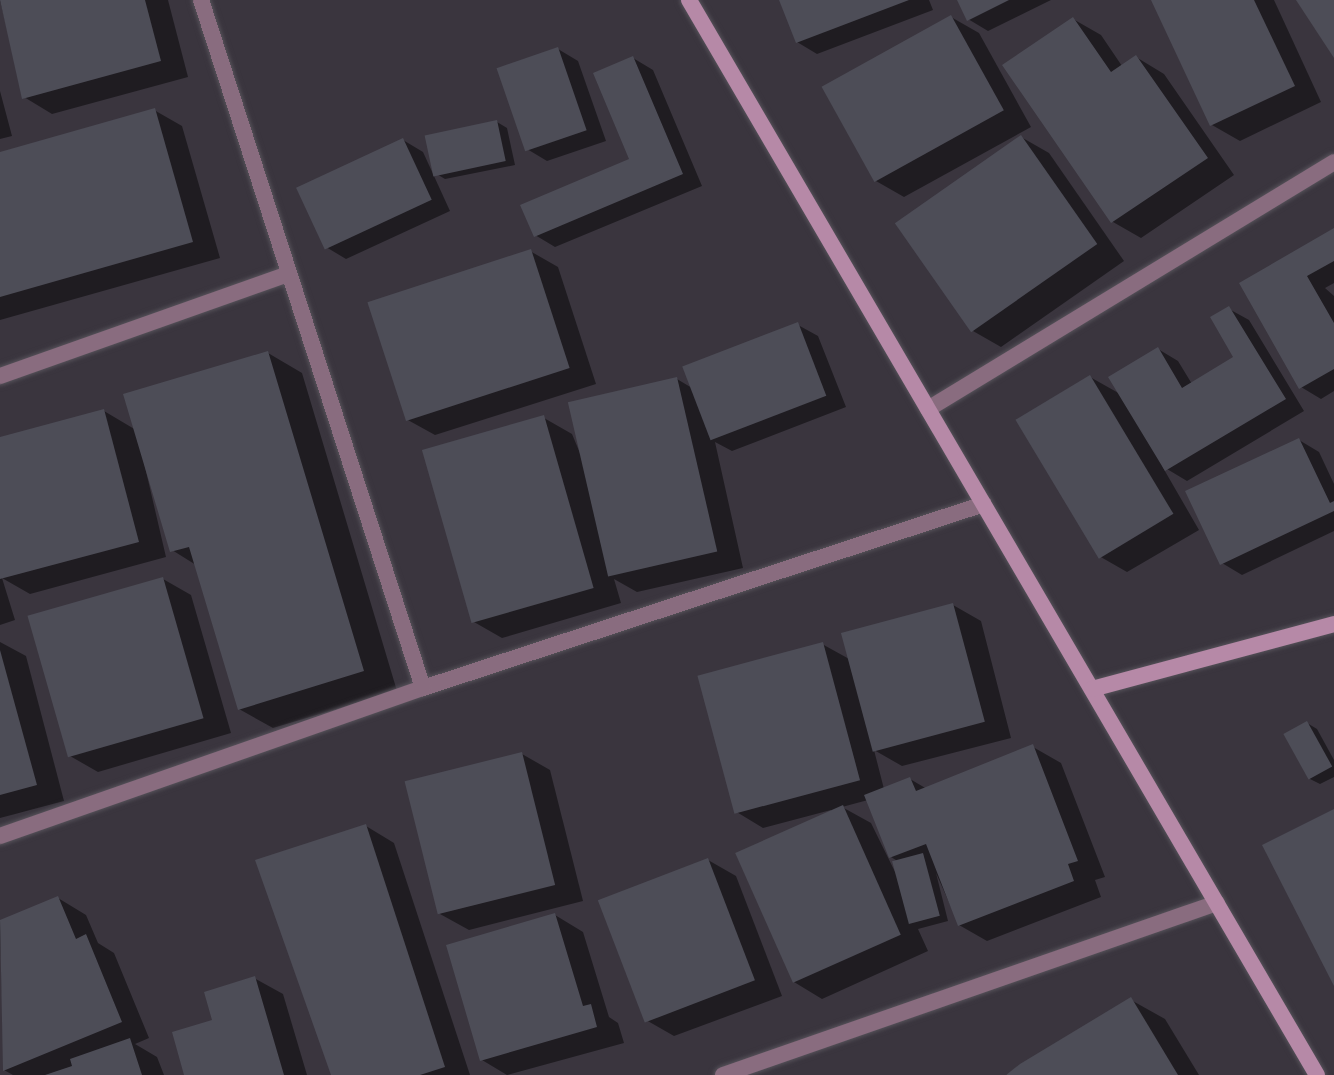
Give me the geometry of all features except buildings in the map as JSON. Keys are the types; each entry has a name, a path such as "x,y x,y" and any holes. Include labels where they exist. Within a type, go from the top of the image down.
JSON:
{"street":[{"path":"201,0 286,275 423,688"},
{"path":"689,0 1317,1075"},
{"path":"928,409 1334,162"},
{"path":"0,376 286,275"},
{"path":"0,836 423,688 984,504"},
{"path":"1092,689 1334,624"},
{"path":"723,1075 1217,903"}]}
